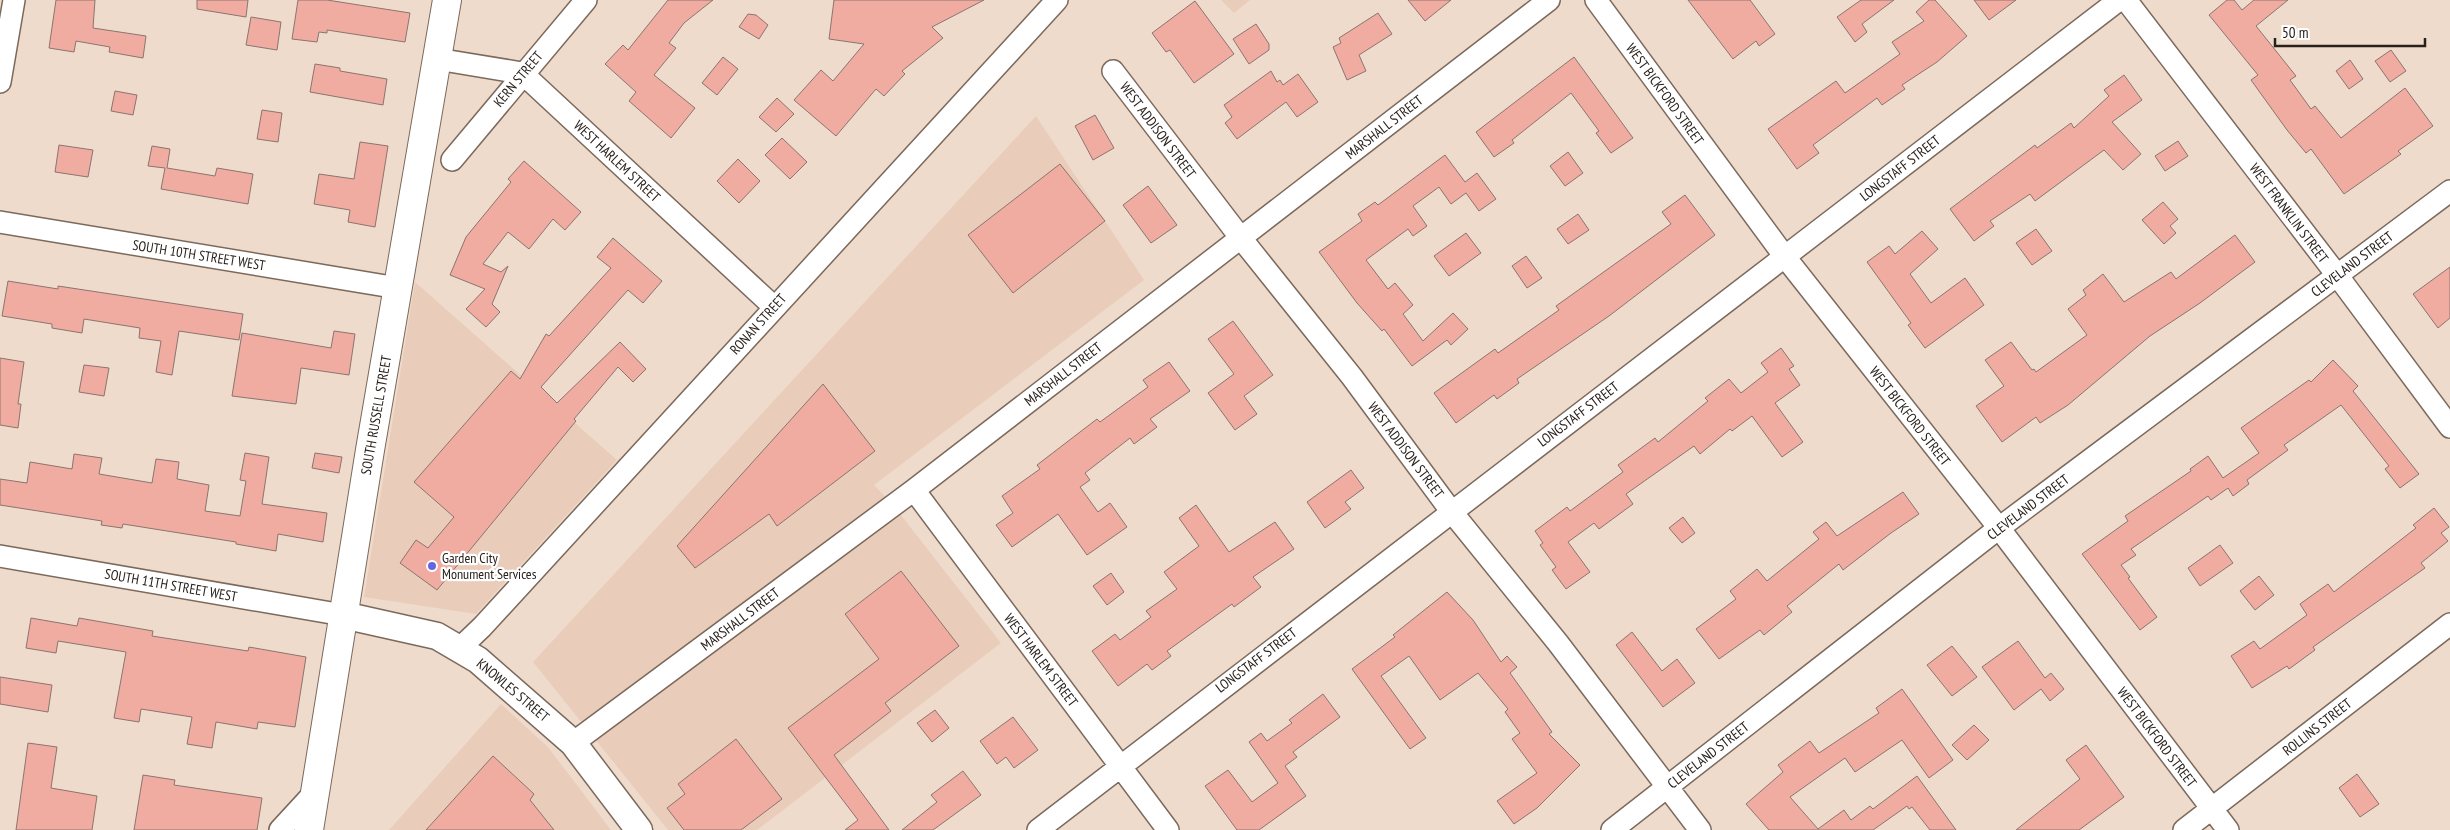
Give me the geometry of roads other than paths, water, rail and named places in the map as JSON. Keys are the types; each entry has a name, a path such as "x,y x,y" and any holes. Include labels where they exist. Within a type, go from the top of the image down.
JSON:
{"main road":[{"name":"SOUTH RUSSELL STREET","path":"309,830 342,615 447,0"}],"street":[{"path":"0,82 14,0"},
{"name":"KERN STREET","path":"452,160 522,73 586,0"},
{"name":"RONAN STREET","path":"460,648 482,628 774,306 1057,0"},
{"name":"MARSHALL STREET","path":"573,743 914,490 1549,0"},
{"name":"WEST BICKFORD STREET","path":"1596,0 1785,257 1999,528 2228,830"},
{"name":"LONGSTAFF STREET","path":"1038,830 1120,765 2119,0"},
{"name":"WEST FRANKLIN STREET","path":"2126,0 2337,275 2450,427"},
{"path":"437,59 522,73"},
{"name":"WEST ADDISON STREET","path":"1113,71 1240,237 1352,377 1451,511 1558,643 1700,830"},
{"name":"WEST HARLEM STREET","path":"522,73 774,306"},
{"name":"CLEVELAND STREET","path":"1612,830 1999,528 2450,191"},
{"name":"SOUTH 10TH STREET WEST","path":"0,222 398,288"},
{"name":"WEST HARLEM STREET","path":"914,490 1168,830"},
{"name":"SOUTH 11TH STREET WEST","path":"0,556 342,615"},
{"name":"KNOWLES STREET","path":"342,615 437,636 460,648 498,675 573,743 639,830"},
{"name":"ROLLINS STREET","path":"2184,830 2450,624"},
{"path":"280,830 315,792"}],"place":[{"name":"Garden City Monument Services","path":"432,566"}]}
